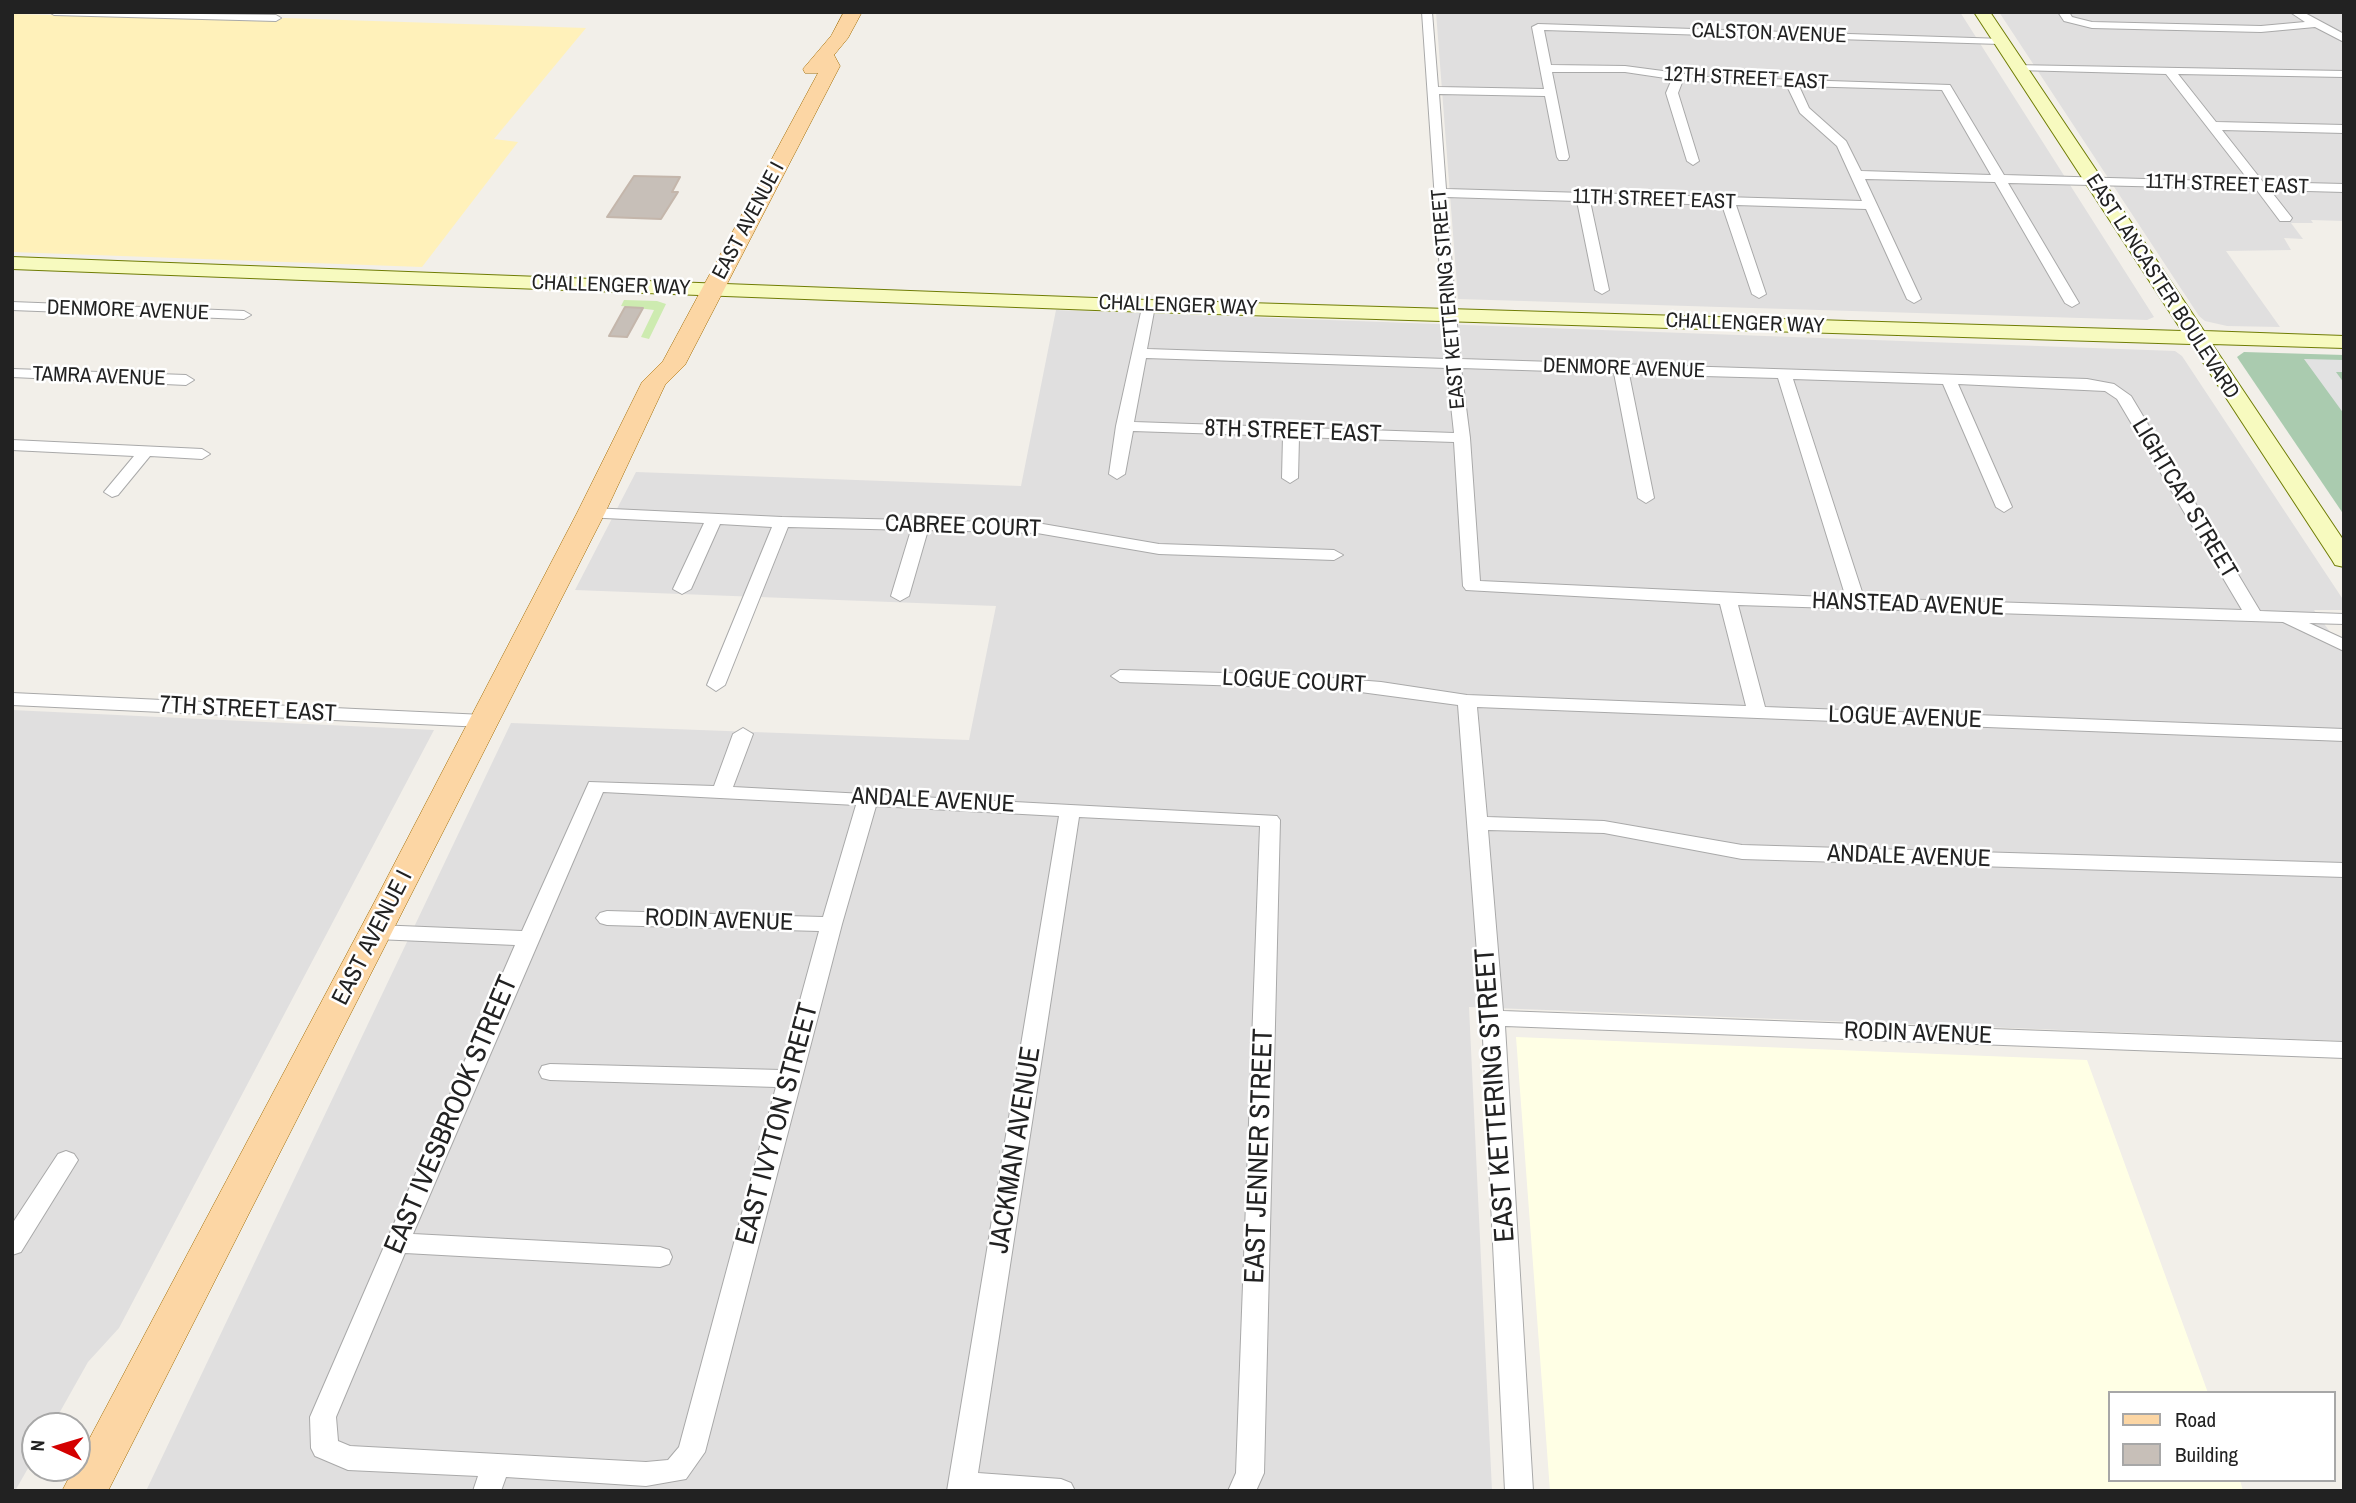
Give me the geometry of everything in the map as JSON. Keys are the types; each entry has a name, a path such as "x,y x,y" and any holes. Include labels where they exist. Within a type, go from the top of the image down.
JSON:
{"main road":[{"name":"EAST AVENUE I","path":"85,1491 376,932 654,382 673,365 702,290 785,136 831,66 826,56 853,12"},
{"name":"EAST LANCASTER BOULEVARD","path":"1982,12 2194,337 2344,560"},
{"name":"CHALLENGER WAY","path":"12,263 1148,306 2344,342"}],"street":[{"path":"54,12 276,18"},
{"name":"EAST KETTERING STREET","path":"1427,12 1448,315 1462,438 1472,586"},
{"path":"2063,12 2068,19 2092,25 2261,29 2317,24"},
{"path":"2295,12 2343,38"},
{"name":"CALSTON AVENUE","path":"1546,68 1538,27 2000,41"},
{"path":"2017,67 2344,75"},
{"path":"1546,68 1563,157"},
{"name":"12TH STREET EAST","path":"1546,68 1625,69 1679,77 1792,83 1946,87 2001,179"},
{"path":"2169,71 2285,218"},
{"path":"1679,77 1672,93 1693,161"},
{"path":"1792,83 1804,110 1842,144 1914,299"},
{"path":"1432,90 1551,93"},
{"path":"2212,126 2344,129"},
{"name":"11TH STREET EAST","path":"1858,175 2344,188"},
{"path":"2001,179 2072,303"},
{"name":"11TH STREET EAST","path":"1439,193 1870,205"},
{"path":"1583,197 1602,290"},
{"path":"1728,202 1759,294"},
{"name":"DENMORE AVENUE","path":"12,306 244,316"},
{"path":"1117,474 1148,306"},
{"name":"DENMORE AVENUE","path":"1139,353 1948,379 2109,387"},
{"path":"1621,369 1646,498"},
{"name":"TAMRA AVENUE","path":"12,373 186,380"},
{"path":"1784,374 1856,602"},
{"path":"1948,379 2004,507"},
{"name":"LIGHTCAP STREET","path":"2109,387 2123,397 2254,616"},
{"name":"8TH STREET EAST","path":"1124,426 1462,438"},
{"path":"1290,478 1291,431"},
{"path":"12,445 202,454"},
{"path":"112,492 146,451"},
{"name":"CABREE COURT","path":"590,513 782,522 1037,528 1159,549 1334,555"},
{"path":"682,589 714,519"},
{"path":"716,685 782,522"},
{"path":"900,596 921,525"},
{"name":"HANSTEAD AVENUE","path":"1472,586 1728,599 2344,620"},
{"path":"1728,599 1757,712"},
{"path":"2282,617 2344,646"},
{"name":"LOGUE COURT","path":"1120,676 1356,684 1419,691 1466,701"},
{"name":"7TH STREET EAST","path":"12,699 484,721"},
{"name":"EAST KETTERING STREET","path":"1466,701 1493,1018 1519,1491"},
{"name":"LOGUE AVENUE","path":"1466,701 2344,735"},
{"path":"722,790 743,734"},
{"name":"ANDALE AVENUE","path":"596,786 722,790 1270,820"},
{"name":"EAST IVESBROOK STREET","path":"325,1448 323,1417 596,786"},
{"name":"EAST IVYTON STREET","path":"325,1448 348,1458 646,1474 683,1462 868,798"},
{"name":"JACKMAN AVENUE","path":"962,1487 1070,809"},
{"name":"EAST JENNER STREET","path":"1242,1491 1250,1473 1270,820"},
{"name":"ANDALE AVENUE","path":"1477,823 1604,827 1742,852 2344,870"},
{"name":"RODIN AVENUE","path":"607,918 831,925"},
{"path":"376,932 529,937"},
{"name":"RODIN AVENUE","path":"1493,1018 2344,1050"},
{"path":"550,1072 790,1079"},
{"path":"12,1245 66,1160"},
{"path":"397,1243 660,1257"},
{"path":"487,1491 496,1465"},
{"path":"962,1487 1061,1491"}],"shaded area":[{"path":"1436,12 1960,12 2154,317 2147,320 1458,299"},
{"path":"1999,12 2344,12 2344,221 2311,220 2313,223 2291,223 2303,239 2284,238 2291,250 2226,251 2280,327 2227,326 2205,321 2199,316"},
{"path":"1056,310 2175,351 2182,356 2344,601 2343,610 2314,610 2344,651 2344,1041 1469,1007 1492,1491 146,1491 511,723 969,740 996,606 575,590 636,472 1021,486"},
{"path":"2244,352 2344,355 2344,515 2237,357"},
{"path":"2304,359 2344,360 2344,372 2336,372 2344,383 2344,414"},
{"path":"12,710 434,730 119,1328 88,1362 60,1412 21,1412 21,1480 15,1491 12,1491"},
{"path":"1516,1037 2087,1060 2207,1391 2108,1391 2108,1482 2241,1482 2243,1491 1550,1491"}],"green space":[{"path":"624,300 657,301 666,304 649,339 641,337 654,310 621,306"}],"sand":[{"path":"12,14 277,21 283,18 586,28 494,139 518,142 422,267 12,252"}],"building":[{"path":"634,176 680,177 672,192 678,192 661,219 607,217"},
{"path":"625,307 643,308 627,337 609,336"}]}
